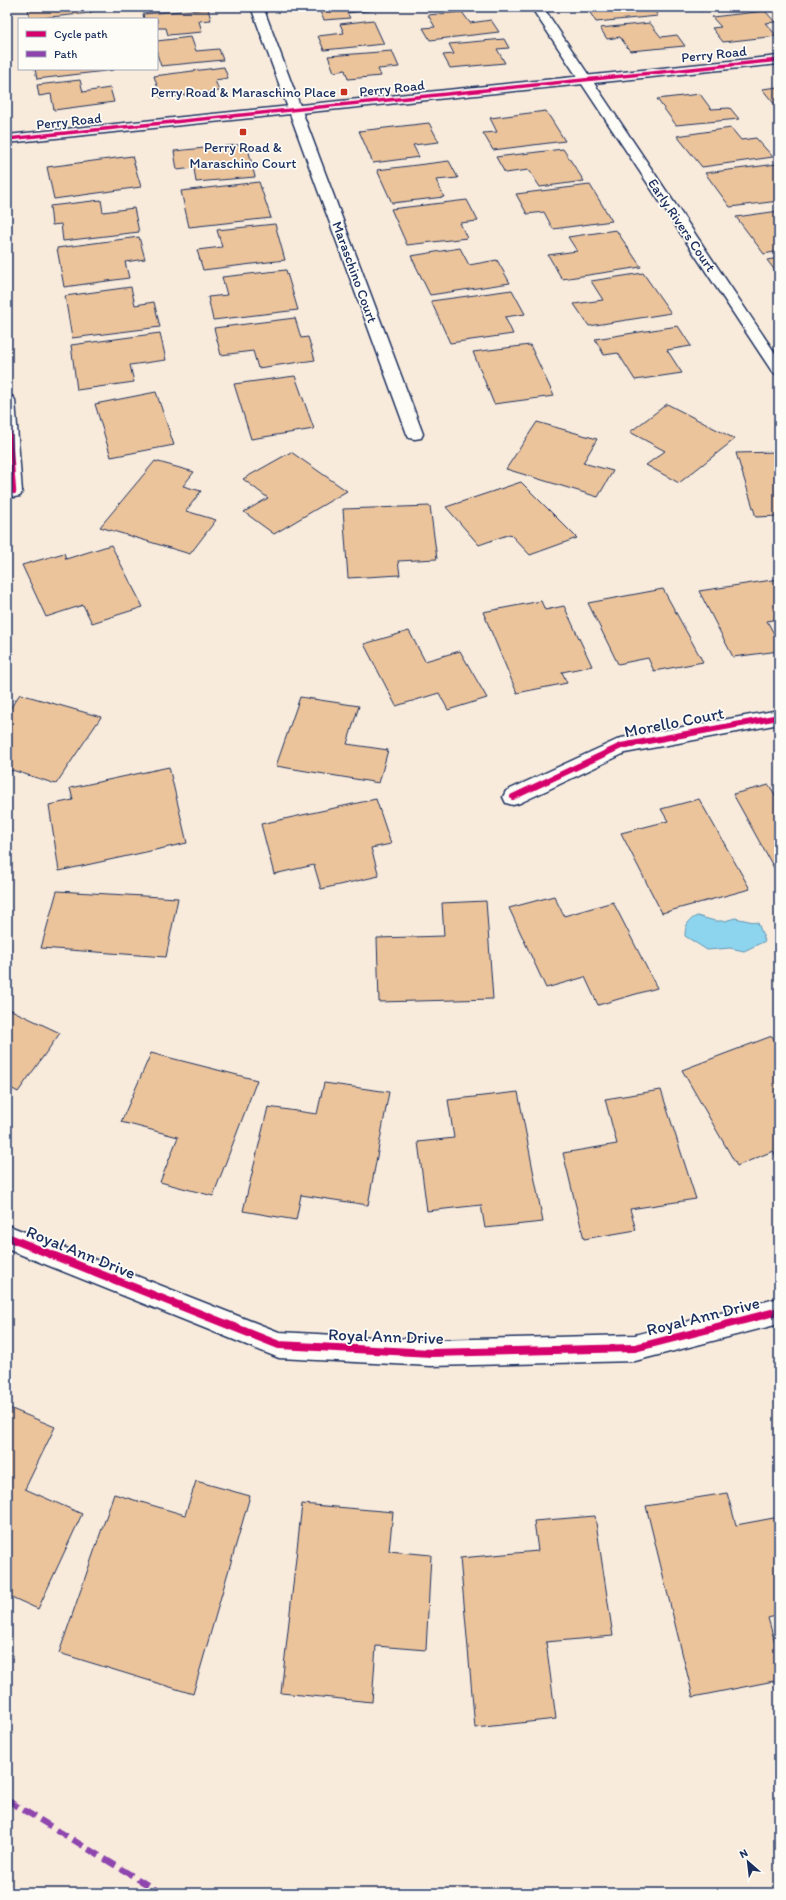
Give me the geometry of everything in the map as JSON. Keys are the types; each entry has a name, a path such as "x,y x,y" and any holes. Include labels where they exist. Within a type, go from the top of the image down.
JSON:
{"street":[{"name":"Maraschino Court","path":"257,7 415,434"},
{"name":"Early Rivers Court","path":"537,7 584,80 779,370"},
{"name":"Perry Road","path":"7,139 779,60"},
{"path":"7,400 14,492"},
{"name":"Morello Court","path":"513,797 621,746 779,717"},
{"name":"Royal Ann Drive","path":"7,1237 280,1345 431,1353 634,1348 779,1311"}],"water":[{"path":"697,916 715,921 725,921 735,918 758,923 765,941 744,951 730,948 707,950 685,936 686,929 691,919"}],"building":[{"path":"37,7 90,7 91,13 30,18 28,9"},
{"path":"141,7 170,7 142,10"},
{"path":"307,7 373,7 375,10 347,13 350,18 324,20 318,8 308,9"},
{"path":"652,7 658,16 596,22 587,8"},
{"path":"697,7 739,7 700,11"},
{"path":"208,9 211,20 199,21 202,32 168,35 166,28 158,28 158,18 144,18 143,14"},
{"path":"765,11 775,22 765,23 777,36 723,42 712,28 721,27 712,17"},
{"path":"462,12 470,23 491,20 499,32 430,40 423,28 435,27 428,15"},
{"path":"373,20 384,44 324,50 318,36 344,33 340,24"},
{"path":"650,23 661,37 677,35 685,46 630,51 620,37 607,39 600,28"},
{"path":"191,37 196,51 219,49 223,60 161,66 158,57 158,41"},
{"path":"504,39 509,48 497,49 505,63 450,68 443,55 454,54 449,44"},
{"path":"392,51 399,67 378,69 381,76 348,79 345,70 334,72 328,56"},
{"path":"224,67 228,78 215,80 219,91 161,98 154,76"},
{"path":"35,70 114,70 37,79"},
{"path":"80,80 83,92 110,88 114,102 54,110 51,94 39,96 37,85"},
{"path":"779,87 779,105 776,106 762,89"},
{"path":"700,94 711,109 730,108 739,119 676,125 657,99"},
{"path":"546,111 565,141 493,150 483,133 497,132 490,118"},
{"path":"429,123 439,142 413,145 419,157 373,163 359,131"},
{"path":"731,128 741,140 756,138 773,157 702,167 677,136"},
{"path":"247,144 255,177 196,182 194,168 177,170 174,151"},
{"path":"563,149 584,181 540,187 529,170 505,173 496,157"},
{"path":"132,156 141,187 54,199 47,167"},
{"path":"449,161 458,178 436,180 444,197 392,203 377,170"},
{"path":"777,164 779,167 779,185 775,186 779,190 779,201 730,207 705,173"},
{"path":"259,182 271,218 189,227 181,191"},
{"path":"590,185 612,221 553,229 544,212 527,214 516,194"},
{"path":"101,200 103,212 134,208 139,232 63,241 61,224 52,225 50,206"},
{"path":"467,200 478,221 460,223 467,238 407,245 391,209"},
{"path":"779,211 779,251 764,254 736,217"},
{"path":"275,224 285,260 203,270 197,250 222,247 217,230"},
{"path":"616,230 641,267 562,279 548,255 577,251 568,237"},
{"path":"139,237 145,259 125,262 129,278 64,287 57,248"},
{"path":"460,248 469,265 497,260 510,283 430,295 411,256"},
{"path":"779,258 779,276 767,260"},
{"path":"286,270 298,310 213,320 208,297 227,295 222,277"},
{"path":"643,273 671,313 589,326 574,304 603,300 591,281"},
{"path":"131,287 135,305 154,302 160,327 72,338 65,296"},
{"path":"512,290 525,314 505,317 513,334 450,343 431,301"},
{"path":"295,318 301,338 308,337 315,360 258,368 253,351 221,355 214,328"},
{"path":"678,326 691,346 667,350 682,373 635,380 618,353 604,355 595,339"},
{"path":"160,333 166,360 130,365 134,382 77,390 71,345"},
{"path":"530,345 554,396 494,404 473,352"},
{"path":"295,376 314,429 251,439 234,384"},
{"path":"156,392 174,445 111,457 95,404"},
{"path":"667,404 735,439 679,483 646,465 665,451 630,432"},
{"path":"537,422 597,439 583,463 613,471 598,497 506,469"},
{"path":"291,452 347,491 274,534 244,512 268,498 243,479"},
{"path":"779,452 779,516 756,517 736,453"},
{"path":"155,461 194,472 183,486 201,491 186,511 216,520 190,554 100,527"},
{"path":"521,482 577,538 530,555 510,534 479,545 446,507"},
{"path":"430,506 437,559 398,561 400,575 348,578 343,509"},
{"path":"111,545 143,607 92,623 83,605 46,617 22,565 64,553 66,559"},
{"path":"779,579 779,619 767,621 779,643 779,651 733,657 699,591"},
{"path":"663,589 703,662 654,671 648,658 618,664 588,603"},
{"path":"541,601 545,610 564,606 592,666 562,672 567,683 517,693 483,612"},
{"path":"409,631 425,661 460,651 487,698 448,710 439,693 396,706 364,644"},
{"path":"20,694 101,717 56,784 12,770 7,778 7,713"},
{"path":"300,697 359,706 347,744 388,750 379,783 276,766"},
{"path":"169,767 187,843 59,871 49,805 73,800 70,788"},
{"path":"769,785 779,801 779,877 733,794"},
{"path":"376,799 391,844 371,848 379,876 321,889 314,865 274,874 261,824"},
{"path":"699,799 750,889 662,913 621,833 668,821 661,809"},
{"path":"57,891 178,898 166,957 41,948"},
{"path":"554,896 564,916 613,902 657,988 598,1005 585,977 546,988 509,908"},
{"path":"486,901 493,999 379,1002 377,938 444,936 442,903"},
{"path":"7,1008 60,1033 18,1092 7,1086"},
{"path":"772,1036 779,1047 779,1162 773,1151 737,1166 682,1070"},
{"path":"151,1053 257,1080 213,1196 160,1182 178,1137 121,1122"},
{"path":"324,1083 389,1092 368,1205 301,1195 296,1220 243,1211 268,1107 317,1114"},
{"path":"661,1090 696,1199 630,1209 636,1230 584,1239 563,1153 617,1144 605,1099"},
{"path":"518,1092 543,1222 485,1228 481,1205 427,1211 418,1142 454,1138 448,1100"},
{"path":"7,1407 55,1427 25,1489 82,1514 38,1609 7,1595"},
{"path":"196,1481 250,1496 193,1694 59,1653 114,1494 185,1515"},
{"path":"727,1493 736,1525 779,1517 779,1615 768,1618 779,1657 779,1680 693,1697 646,1506"},
{"path":"302,1504 393,1512 389,1551 431,1555 426,1650 376,1646 372,1702 281,1693"},
{"path":"595,1516 613,1636 546,1642 556,1719 475,1728 460,1558 538,1551 534,1521"}],"marked path":[{"path":"7,1800 161,1893"}],"cycle path":[{"path":"7,139 779,60"},
{"path":"7,400 14,492"},
{"path":"513,797 621,746 779,717"},
{"path":"7,1237 279,1345 431,1353 635,1348 779,1311"}],"place":[{"name":"Perry Road & Maraschino Place","path":"344,92"},
{"name":"Perry Road & Maraschino Court","path":"243,132"}]}
